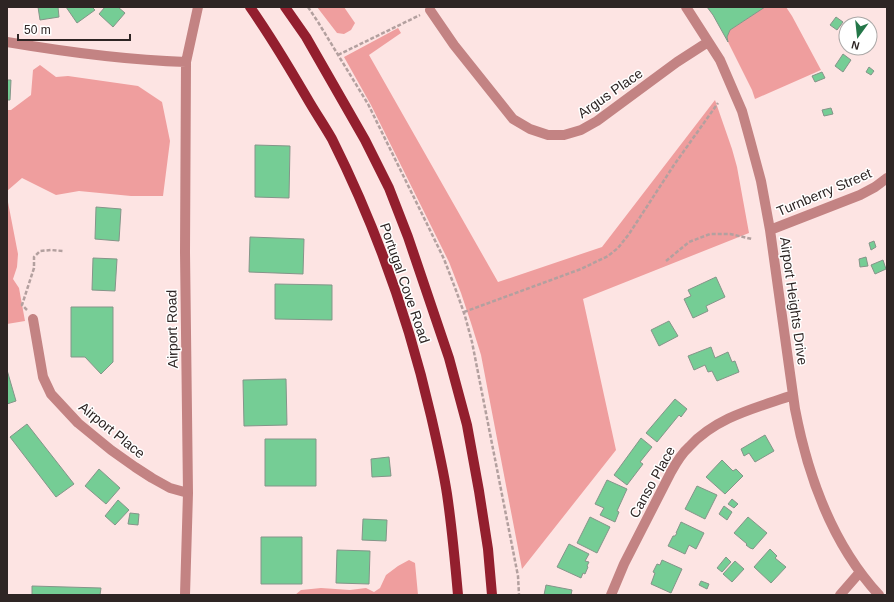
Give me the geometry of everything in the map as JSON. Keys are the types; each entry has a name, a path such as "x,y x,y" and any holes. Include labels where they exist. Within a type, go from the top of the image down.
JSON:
{"main road":[{"name":"Portugal Cove Road","path":"250,7 271,38 331,138 358,193 382,252 403,311 422,376 437,441 447,493 458,595"},
{"name":"Portugal Cove Road","path":"285,7 306,37 365,140 389,188 408,237 449,358 467,425 480,490 488,549 492,595"}],"street":[{"name":"Airport Road","path":"185,595 188,493 185,238 186,62 198,7"},
{"name":"Airport Heights Drive","path":"686,7 720,60 742,112 761,181 770,230 793,395 801,437 819,498 840,541 860,572 879,595"},
{"name":"Argus Place","path":"430,10 454,44 513,119 530,129 548,135 564,135 581,130 598,121 678,62 708,42"},
{"path":"7,42 46,49 125,58 186,62"},
{"name":"Turnberry Street","path":"770,230 860,195 875,187 887,178"},
{"name":"Airport Place","path":"33,319 43,377 51,394 78,423 135,467 170,488 188,493"},
{"name":"Canso Place","path":"611,595 624,564 670,472 689,446 701,435 726,419 793,395"},
{"path":"840,595 860,572"}],"path":[{"path":"338,55 430,10"},
{"path":"464,312 581,268 608,256 618,248 718,103"},
{"path":"666,261 689,242 710,234 730,234 752,239"},
{"path":"33,319 22,305 34,268 34,257 40,251 51,250 62,252"}],"shaded area":[{"path":"317,7 344,7 355,23 351,30 344,34 337,33"},
{"path":"765,7 786,7 821,70 755,99 727,37 730,30"},
{"path":"398,28 401,33 369,55 498,282 602,247 715,100 737,167 749,233 583,299 616,450 522,569 481,355 461,293 449,262 371,105 344,57"},
{"path":"40,65 56,77 68,76 138,86 162,102 170,141 163,196 131,196 79,191 56,195 22,178 7,191 7,110 11,110 31,95 33,70"},
{"path":"7,197 18,254 17,267 13,279 19,288 25,321 7,324"},
{"path":"409,560 415,563 418,595 295,595 301,590 321,588 350,590 366,588 374,592 380,588 386,575"}],"building":[{"path":"38,7 58,7 59,17 40,20"},
{"path":"66,7 92,7 95,10 77,23"},
{"path":"105,7 118,7 125,13 113,27 99,14"},
{"path":"707,7 765,7 730,30 727,37 728,42"},
{"path":"836,17 838,18 837,30 830,25"},
{"path":"842,56 846,56 851,60 843,72 835,66"},
{"path":"869,67 874,71 871,75 866,72"},
{"path":"822,72 825,78 815,82 812,76"},
{"path":"7,80 11,80 10,100 7,100"},
{"path":"831,108 833,114 824,116 822,110"},
{"path":"255,145 290,146 289,198 255,197"},
{"path":"96,207 121,209 119,241 95,239"},
{"path":"250,237 304,239 303,274 249,272"},
{"path":"874,241 876,247 871,250 869,243"},
{"path":"866,257 868,266 860,267 859,259"},
{"path":"93,258 117,259 115,291 92,290"},
{"path":"883,260 886,269 875,274 871,265"},
{"path":"716,277 725,297 706,306 708,311 693,318 684,299 691,296 688,290"},
{"path":"275,284 332,285 332,320 275,319"},
{"path":"71,307 113,307 113,362 101,374 85,357 71,357"},
{"path":"669,321 678,336 659,346 651,330"},
{"path":"711,347 715,358 728,352 732,362 735,361 739,372 717,381 712,371 708,372 705,365 694,370 688,356"},
{"path":"7,370 16,401 7,404"},
{"path":"286,379 287,425 244,426 243,380"},
{"path":"675,399 687,409 681,417 679,415 657,442 646,433"},
{"path":"27,424 74,484 56,497 10,437"},
{"path":"765,435 774,451 755,462 749,453 744,456 741,449"},
{"path":"641,438 652,447 640,462 643,464 627,485 614,475"},
{"path":"265,439 316,439 316,486 265,486"},
{"path":"389,457 391,476 372,477 371,459"},
{"path":"722,460 733,471 736,469 743,476 725,494 706,477"},
{"path":"99,469 120,488 106,504 85,486"},
{"path":"607,480 627,489 617,511 619,512 615,522 600,515 604,508 595,504"},
{"path":"697,486 717,495 705,519 685,509"},
{"path":"732,499 738,504 734,508 728,504"},
{"path":"118,500 129,510 115,525 105,516"},
{"path":"724,506 732,512 727,520 719,514"},
{"path":"130,513 139,514 138,525 128,524"},
{"path":"590,517 610,527 597,553 577,543"},
{"path":"748,517 767,533 753,549 746,545 747,544 734,533"},
{"path":"363,519 387,520 386,541 362,540"},
{"path":"681,522 704,533 696,549 689,545 685,554 668,546 673,536 677,533"},
{"path":"261,537 302,537 302,584 261,584"},
{"path":"569,544 589,554 585,561 589,562 588,567 585,574 583,573 581,578 557,567"},
{"path":"770,549 777,556 775,558 786,567 771,583 754,567"},
{"path":"337,550 370,551 369,584 336,583"},
{"path":"726,557 731,562 722,572 717,568"},
{"path":"662,560 682,569 671,593 651,584 655,573 653,572 657,564 660,565"},
{"path":"735,561 744,569 732,582 723,574"},
{"path":"701,581 709,584 707,589 699,585"},
{"path":"546,585 572,590 571,595 544,595"},
{"path":"32,586 101,588 100,595 32,595"}]}
